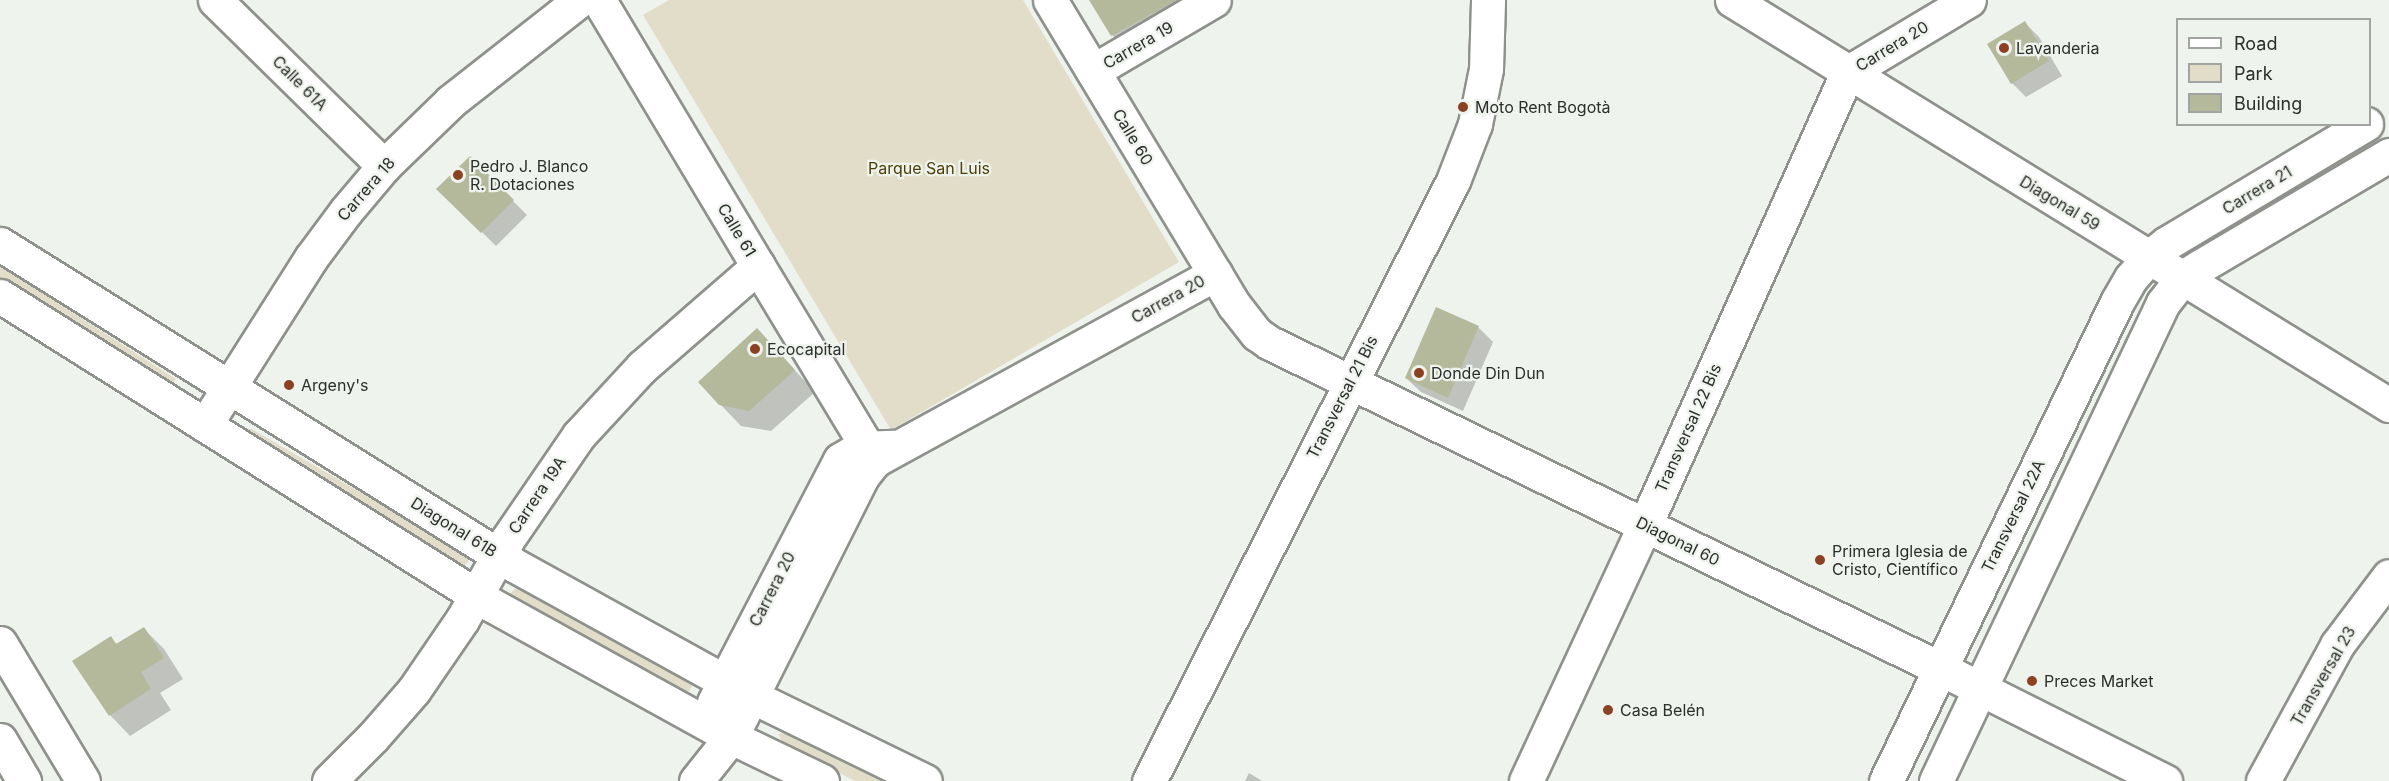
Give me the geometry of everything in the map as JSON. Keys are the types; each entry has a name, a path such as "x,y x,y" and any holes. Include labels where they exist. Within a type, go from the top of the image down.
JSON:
{"street":[{"name":"Calle 61A","path":"215,0 384,166"},
{"name":"Carrera 18","path":"205,425 311,258 384,166 451,101 580,0"},
{"name":"Calle 61","path":"599,0 758,266 881,452"},
{"name":"Calle 60","path":"1050,0 1215,274"},
{"name":"Carrera 19","path":"1093,71 1214,0"},
{"name":"Transversal 21 Bis","path":"1149,781 1349,382 1453,181 1475,124 1486,69 1488,0"},
{"name":"Diagonal 59","path":"1732,0 2389,405"},
{"name":"Carrera 20","path":"1847,73 1969,0"},
{"name":"Transversal 22 Bis","path":"1526,781 1645,525 1847,73"},
{"name":"Carrera 21","path":"2371,121 2389,111"},
{"name":"Carrera 21","path":"2149,257 2167,243 2363,126"},
{"path":"1936,781 2150,326 2163,303 2183,278 2389,155"},
{"name":"Diagonal 61B","path":"0,244 499,555 753,697 925,781"},
{"name":"Transversal 22A","path":"1886,781 2117,302 2149,257"},
{"name":"Carrera 19A","path":"329,781 373,737 414,690 476,596 541,488 579,435 642,367 758,266"},
{"name":"Diagonal 60","path":"1215,274 1257,334 1270,343 1981,688 2165,781"},
{"name":"Carrera 20","path":"718,729 753,697 863,475 881,452 1215,274"},
{"path":"0,296 476,596 718,729 822,781"},
{"name":"Carrera 20","path":"695,781 718,729 725,681 830,475 840,460 849,453 881,452"},
{"name":"Transversal 23","path":"2263,781 2337,645 2389,576"},
{"path":"0,643 83,781"},
{"path":"0,740 14,777"}],"green space":[{"name":"Parque San Luis","path":"669,0 1023,0 1179,262 891,430 643,15"},
{"path":"0,266 176,379 169,387 0,279"},
{"path":"247,429 252,429 468,555 468,562 460,569 242,434"},
{"path":"518,586 690,682 692,686 685,693 514,599 510,594"},
{"path":"785,733 882,781 855,781 784,745 778,734"}],"building":[{"path":"1089,0 1177,0 1111,36"},
{"path":"2025,21 2049,61 2011,84 1987,44"},
{"path":"470,156 514,200 481,233 436,189"},
{"path":"1436,307 1479,326 1448,398 1405,378"},
{"name":"Ecocapital","path":"757,328 795,370 749,411 719,405 698,382"},
{"path":"144,627 164,658 141,672 151,689 109,716 72,661 111,636 116,644"}],"place":[{"name":"Lavanderia","path":"2004,48"},
{"name":"Moto Rent Bogotà","path":"1463,107"},
{"name":"Pedro J. Blanco R. Dotaciones","path":"458,175"},
{"name":"Ecocapital","path":"755,349"},
{"name":"Donde Din Dun","path":"1419,373"},
{"name":"Argeny's","path":"289,385"},
{"name":"Primera Iglesia de Cristo, Científico","path":"1820,560"},
{"name":"Preces Market","path":"2032,681"},
{"name":"Casa Belén","path":"1608,710"}]}
